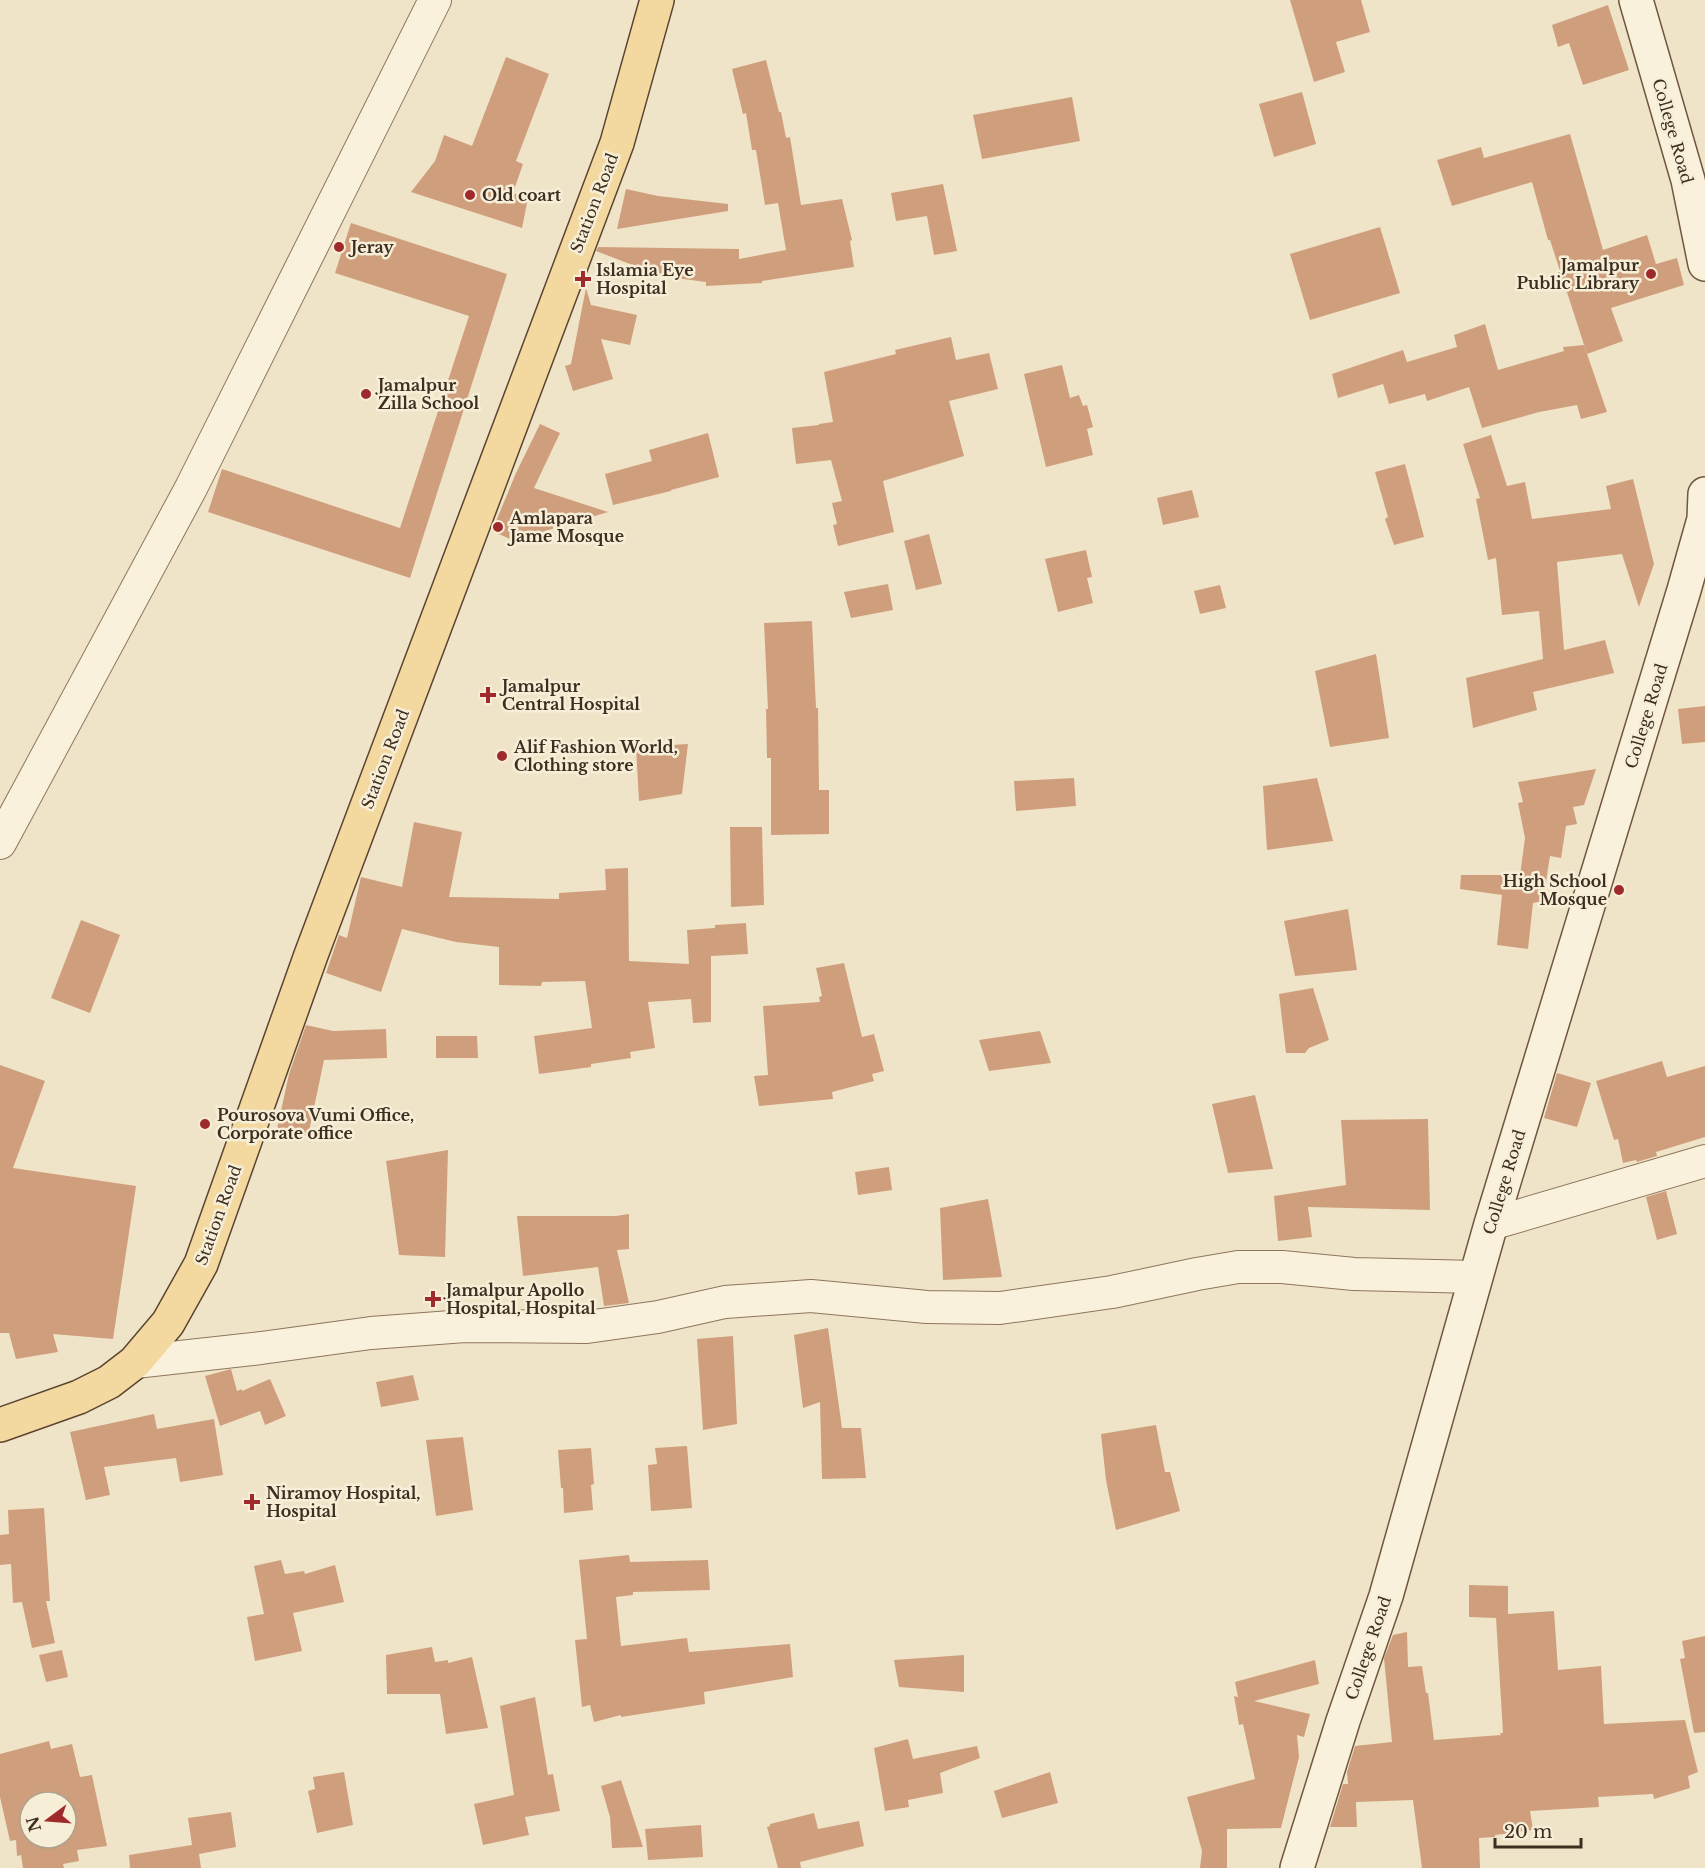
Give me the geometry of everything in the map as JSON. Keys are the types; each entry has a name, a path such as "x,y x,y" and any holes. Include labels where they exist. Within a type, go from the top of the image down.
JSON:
{"main road":[{"name":"Station Road","path":"0,1425 80,1397 109,1382 135,1362 168,1323 201,1264 311,955 617,143 657,0"},
{"name":"College Road","path":"1636,0 1688,180 1705,264"},
{"name":"College Road","path":"1297,1868 1343,1721 1386,1596 1491,1224 1684,590 1705,511"}],"street":[{"path":"0,843 191,488 435,0"},
{"path":"1491,1224 1705,1161"},
{"path":"135,1362 370,1333 465,1326 587,1327 658,1317 725,1302 811,1296 927,1307 1000,1308 1112,1292 1238,1267 1282,1268 1354,1275 1476,1277"}],"building":[{"path":"1290,0 1361,0 1370,32 1336,42 1345,72 1314,82"},
{"path":"1608,5 1629,70 1583,85 1569,43 1558,47 1552,25"},
{"path":"506,57 549,74 516,161 523,164 513,193 528,198 522,228 411,192 435,161 444,135 472,146"},
{"path":"766,60 786,138 790,137 801,205 842,199 852,240 850,241 854,267 762,281 762,283 706,286 706,282 661,276 596,251 598,247 739,249 739,259 786,250 778,203 765,205 756,150 752,150 746,113 743,114 732,69"},
{"path":"1302,92 1316,144 1274,157 1259,104"},
{"path":"1072,97 1080,141 982,159 973,115"},
{"path":"1570,134 1603,250 1647,235 1656,264 1677,258 1684,285 1611,308 1623,341 1587,354 1550,240 1548,240 1532,182 1452,206 1437,160 1481,147 1484,158"},
{"path":"943,184 957,251 934,255 927,216 896,221 891,193"},
{"path":"626,189 658,196 728,204 728,211 617,229"},
{"path":"351,223 507,274 410,578 208,512 222,469 400,528 469,316 335,273"},
{"path":"1380,227 1400,293 1310,320 1290,254"},
{"path":"586,288 591,305 637,315 630,345 601,339 613,379 573,391 565,366 571,364"},
{"path":"1485,324 1498,370 1564,351 1563,347 1584,345 1607,412 1581,419 1577,405 1539,412 1482,428 1469,387 1427,401 1425,394 1389,404 1383,384 1338,398 1332,374 1403,350 1407,362 1457,347 1454,335"},
{"path":"951,337 956,360 989,353 998,389 949,401 964,456 883,481 894,532 838,546 833,525 837,524 832,503 842,501 831,460 796,464 792,428 833,422 824,372 896,354 895,350"},
{"path":"1062,365 1070,398 1079,395 1083,406 1087,405 1093,427 1087,429 1093,455 1046,467 1024,374"},
{"path":"540,424 560,433 534,488 608,512 542,532 514,530 510,539 492,531 516,473"},
{"path":"708,433 719,477 613,505 605,474 652,461 649,450"},
{"path":"1491,435 1507,486 1525,482 1532,519 1611,509 1606,486 1633,479 1654,564 1639,607 1622,554 1557,562 1564,650 1605,640 1614,673 1533,692 1537,710 1473,728 1466,678 1543,659 1539,611 1502,615 1496,558 1488,560 1476,499 1480,498 1463,444"},
{"path":"1405,464 1424,537 1394,545 1385,519 1388,517 1375,472"},
{"path":"1192,490 1199,517 1163,525 1157,498"},
{"path":"929,534 942,584 916,590 904,541"},
{"path":"1086,550 1092,577 1087,578 1093,603 1058,612 1045,559"},
{"path":"888,584 893,610 851,618 844,592"},
{"path":"1220,585 1226,608 1200,614 1194,591"},
{"path":"812,621 816,708 818,708 819,790 829,790 829,834 771,835 771,758 767,758 766,709 768,709 764,623"},
{"path":"1376,654 1389,738 1330,747 1315,671"},
{"path":"1705,706 1705,742 1682,744 1678,709"},
{"path":"688,744 682,794 639,801 636,747"},
{"path":"1596,769 1584,805 1573,807 1577,824 1566,826 1561,858 1550,856 1543,901 1533,903 1528,949 1497,945 1502,895 1460,889 1461,875 1520,875 1525,838 1518,803 1523,802 1518,782"},
{"path":"1074,778 1076,806 1016,811 1014,781"},
{"path":"1317,778 1333,841 1267,850 1263,786"},
{"path":"414,822 462,832 449,897 559,899 559,893 606,890 605,869 628,868 629,961 689,964 687,930 746,923 748,954 711,956 711,1022 693,1023 691,999 648,1002 655,1048 630,1052 631,1058 591,1064 591,1067 539,1074 534,1036 592,1028 585,981 542,982 541,986 499,985 499,947 456,942 402,929 381,992 326,973 339,935 347,938 361,877 402,887"},
{"path":"730,827 762,827 764,905 731,907"},
{"path":"1348,909 1357,970 1295,976 1284,921"},
{"path":"81,920 120,935 90,1013 51,998"},
{"path":"844,963 862,1037 874,1034 884,1071 872,1074 874,1081 832,1092 833,1099 759,1106 754,1076 768,1075 763,1006 820,1002 819,997 822,996 816,968"},
{"path":"1313,988 1329,1040 1309,1048 1305,1053 1286,1053 1279,994"},
{"path":"306,1025 333,1031 386,1029 387,1058 324,1060 308,1136 277,1129 289,1074"},
{"path":"1040,1031 1051,1063 989,1071 979,1040"},
{"path":"436,1036 477,1036 478,1058 436,1058"},
{"path":"1662,1061 1667,1077 1705,1066 1705,1137 1656,1152 1657,1156 1637,1162 1636,1160 1623,1163 1618,1139 1614,1140 1596,1081"},
{"path":"0,1065 45,1081 13,1168 136,1186 113,1339 53,1334 58,1352 16,1359 9,1333 0,1333"},
{"path":"1557,1073 1591,1083 1577,1127 1544,1118"},
{"path":"1255,1095 1273,1169 1228,1173 1212,1104"},
{"path":"1428,1119 1430,1210 1308,1207 1312,1237 1278,1241 1274,1196 1346,1185 1341,1120"},
{"path":"448,1150 445,1257 399,1255 386,1161"},
{"path":"889,1167 892,1190 858,1195 855,1172"},
{"path":"1666,1191 1677,1234 1657,1240 1646,1197"},
{"path":"988,1199 1002,1277 943,1280 940,1208"},
{"path":"629,1214 629,1249 617,1250 629,1303 604,1306 598,1267 523,1276 517,1216"},
{"path":"828,1328 842,1428 861,1428 866,1478 822,1479 820,1402 803,1408 794,1335"},
{"path":"733,1336 737,1424 703,1430 697,1339"},
{"path":"231,1369 237,1391 270,1379 286,1416 265,1425 260,1411 220,1426 205,1376"},
{"path":"413,1375 419,1400 381,1407 376,1382"},
{"path":"154,1414 157,1429 214,1419 223,1475 180,1482 176,1458 104,1467 110,1495 86,1500 70,1432"},
{"path":"1156,1425 1165,1472 1170,1472 1180,1511 1116,1530 1106,1480 1101,1434"},
{"path":"463,1437 473,1510 436,1516 426,1440"},
{"path":"687,1446 692,1508 651,1511 648,1465 657,1464 655,1448"},
{"path":"591,1448 594,1484 591,1485 593,1510 564,1513 558,1450"},
{"path":"44,1508 50,1601 46,1601 55,1643 32,1648 22,1602 13,1603 11,1564 0,1565 0,1535 9,1534 8,1510"},
{"path":"629,1555 630,1562 708,1560 710,1590 633,1592 633,1595 616,1597 621,1646 687,1638 689,1652 790,1644 793,1677 704,1692 705,1704 621,1717 621,1715 594,1722 590,1705 582,1707 575,1640 587,1639 579,1560"},
{"path":"281,1560 285,1574 304,1571 305,1574 335,1565 344,1602 293,1613 302,1651 255,1661 247,1617 264,1614 254,1566"},
{"path":"1469,1585 1508,1586 1508,1614 1554,1611 1558,1670 1601,1666 1604,1724 1685,1720 1698,1772 1688,1776 1690,1788 1654,1799 1653,1794 1598,1797 1599,1807 1530,1811 1533,1830 1479,1838 1480,1868 1422,1868 1413,1800 1356,1802 1357,1827 1330,1827 1343,1784 1348,1784 1347,1772 1355,1746 1392,1742 1384,1658 1393,1635 1407,1632 1408,1667 1422,1666 1434,1740 1503,1733 1496,1618 1469,1617"},
{"path":"1705,1636 1705,1732 1694,1733 1680,1659 1685,1658 1682,1641"},
{"path":"432,1647 435,1662 448,1660 448,1663 472,1657 488,1728 446,1734 440,1694 387,1694 386,1655"},
{"path":"62,1650 68,1677 46,1682 39,1655"},
{"path":"964,1655 964,1692 899,1687 894,1660"},
{"path":"1315,1660 1319,1684 1254,1701 1310,1714 1304,1737 1297,1735 1299,1757 1281,1828 1227,1829 1227,1868 1200,1868 1202,1851 1187,1797 1255,1779 1243,1724 1239,1725 1234,1696 1238,1697 1235,1682"},
{"path":"535,1697 548,1775 553,1774 560,1811 525,1817 529,1835 483,1845 474,1804 514,1795 500,1706"},
{"path":"908,1739 913,1759 977,1746 980,1758 940,1773 943,1793 908,1800 909,1807 885,1811 874,1748"},
{"path":"49,1741 51,1749 72,1744 80,1777 92,1775 107,1846 78,1850 78,1790 18,1790 18,1850 77,1850 79,1861 63,1864 64,1868 23,1868 21,1855 17,1856 16,1840 10,1841 0,1797 0,1754"},
{"path":"344,1772 353,1825 317,1833 308,1791 315,1789 313,1777"},
{"path":"1050,1772 1058,1803 1002,1818 994,1791"},
{"path":"621,1780 643,1847 612,1848 610,1817 601,1786"},
{"path":"231,1812 236,1847 199,1854 201,1868 130,1868 129,1855 192,1845 188,1818"},
{"path":"814,1813 818,1829 859,1821 864,1846 800,1862 801,1868 778,1868 767,1827 770,1824"},
{"path":"701,1825 703,1857 648,1860 645,1829"}],"place":[{"name":"Old coart","path":"470,195"},
{"name":"Jeray","path":"339,247"},
{"name":"Jamalpur Public Library","path":"1651,274"},
{"name":"Islamia Eye Hospital","path":"583,279"},
{"name":"Jamalpur Zilla School","path":"366,394"},
{"name":"Amlapara Jame Mosque","path":"498,527"},
{"name":"Jamalpur Central Hospital","path":"488,695"},
{"name":"Alif Fashion World, Clothing store","path":"502,756"},
{"name":"High School Mosque","path":"1619,890"},
{"name":"Pourosova Vumi Office, Corporate office","path":"205,1124"},
{"name":"Jamalpur Apollo Hospital, Hospital","path":"433,1299"},
{"name":"Niramoy Hospital, Hospital","path":"252,1502"}]}
